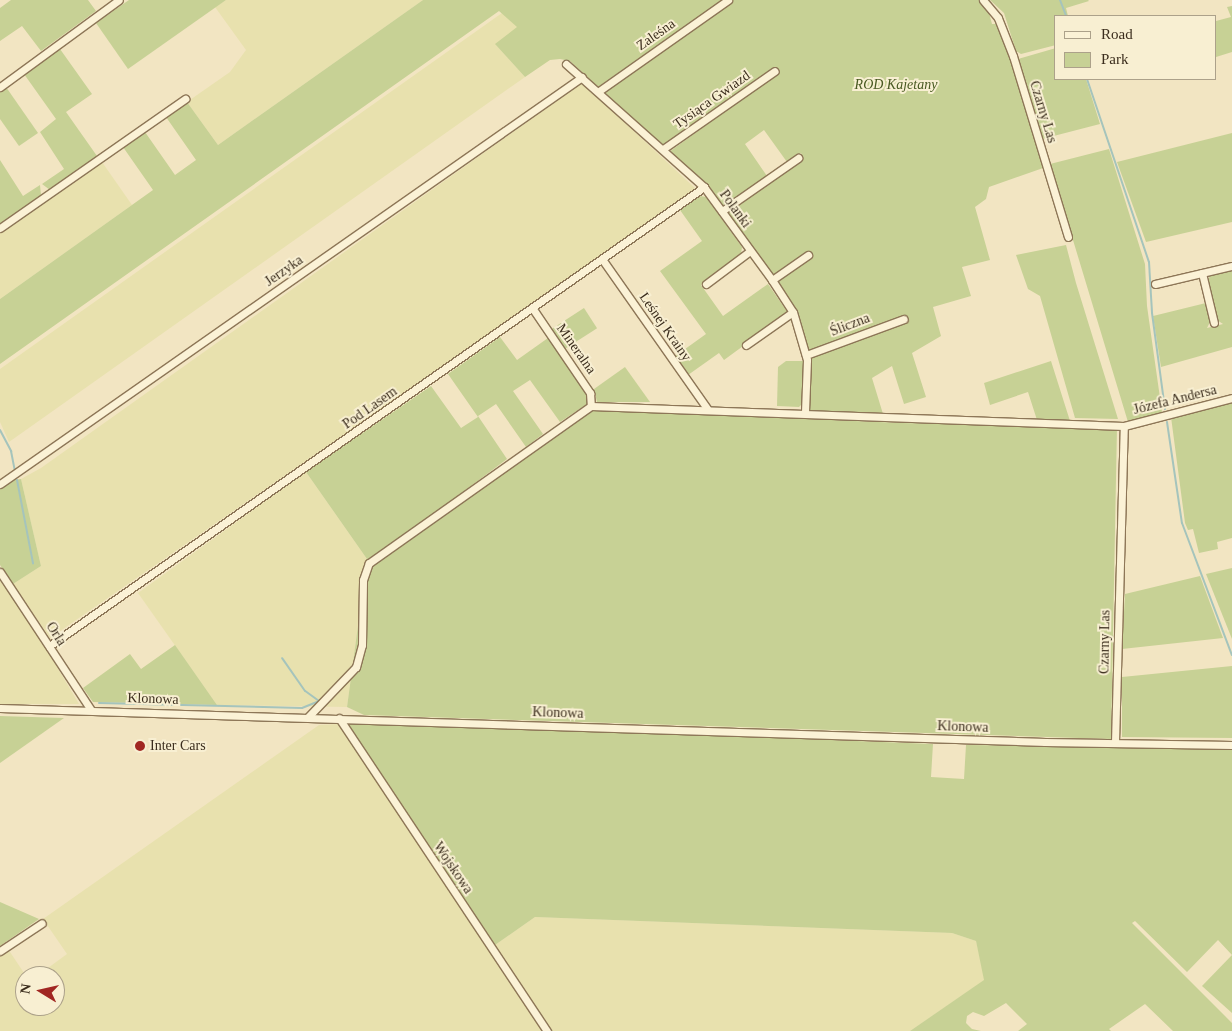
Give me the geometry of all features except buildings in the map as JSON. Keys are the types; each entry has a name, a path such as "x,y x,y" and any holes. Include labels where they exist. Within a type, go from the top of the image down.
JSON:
{"street":[{"path":"0,87 119,0"},
{"name":"Zaleśna","path":"599,91 728,0"},
{"name":"Czarny Las","path":"983,0 1001,23 1013,56 1068,237"},
{"name":"Polanki","path":"566,64 599,91 704,187 772,280 793,312 806,355 804,413"},
{"name":"Tysiąca Gwiazd","path":"663,149 775,71"},
{"name":"Jerzyka","path":"0,484 582,77"},
{"path":"0,228 185,99"},
{"path":"722,211 798,158"},
{"name":"Pod Lasem","path":"49,646 533,309 704,187"},
{"path":"706,284 750,251"},
{"path":"772,280 808,255"},
{"name":"Leśnej Krainy","path":"602,260 708,410"},
{"path":"1155,284 1232,266"},
{"path":"1202,273 1214,323"},
{"name":"Mineralna","path":"533,309 590,393 591,406"},
{"path":"746,345 793,312"},
{"name":"Śliczna","path":"806,355 904,318"},
{"name":"Józefa Andersa","path":"591,406 1124,426 1232,398"},
{"path":"308,717 356,667 362,646 363,580 369,563 591,406"},
{"name":"Czarny Las","path":"1115,742 1124,426"},
{"name":"Orla","path":"0,572 91,710"},
{"name":"Klonowa","path":"0,708 995,741 1115,742"},
{"name":"Wojskowa","path":"339,718 547,1031"},
{"path":"1115,742 1232,745"},
{"path":"0,951 42,923"}],"shaded area":[{"path":"226,0 423,0 218,145 187,102 230,72 246,50 215,7"},
{"path":"502,13 518,27 496,45 525,77 9,442 0,422 0,369"},
{"path":"582,83 697,190 50,638 13,584 41,566 21,479 41,468"},
{"path":"102,162 132,205 0,299 0,233"},
{"path":"306,472 367,559 347,707 217,705 138,593"},
{"path":"0,579 44,645 79,704 0,704"},
{"path":"338,724 545,1031 0,1031 0,955 8,949 19,966 15,966 15,1016 65,1016 65,966 51,966 67,954 43,919 319,725"},
{"path":"535,917 952,933 976,941 985,980 910,1031 552,1031 495,945"}],"green space":[{"path":"11,0 88,0 96,11 41,51 22,26 0,41 0,8"},
{"path":"129,0 226,0 128,69 96,23"},
{"path":"423,0 723,0 598,87 570,61 560,59 550,60 525,77 495,44 517,27 499,11 0,364 0,299 153,190 123,147 145,132 175,175 196,160 166,117 187,102 218,145"},
{"name":"ROD Kajetany","path":"733,0 979,0 988,9 992,24 999,24 1046,167 989,187 986,199 975,207 990,260 962,267 971,296 933,307 941,336 912,353 926,397 904,404 892,366 872,378 883,414 807,411 810,362 815,354 906,321 904,315 808,351 776,281 807,252 772,276 728,212 803,158 801,153 787,162 764,130 745,144 767,176 724,206 704,182 669,152 778,73 663,147 603,92"},
{"path":"990,0 1089,1 1066,8 1068,15 1054,15 1054,46 1021,54 1016,51 1004,13"},
{"path":"1232,6 1232,52 1217,57 1217,21 1231,17 1227,7"},
{"path":"60,49 92,94 66,112 97,156 50,190 42,184 64,169 40,132 56,119 24,74"},
{"path":"1054,49 1054,80 1086,80 1100,124 1042,139 1018,59"},
{"path":"6,87 38,133 19,146 0,119 0,91"},
{"path":"1232,133 1232,222 1146,242 1117,162"},
{"path":"1109,149 1145,264 1147,306 1162,412 1128,422 1050,164"},
{"path":"0,160 23,196 40,185 41,195 0,224"},
{"path":"700,196 706,197 742,247 741,254 701,285 723,316 768,284 788,313 724,360 719,353 688,375 674,357 706,334 660,271 702,241 680,210"},
{"path":"1066,245 1118,419 1075,418 1040,296 1028,289 1016,255"},
{"path":"1232,267 1232,347 1161,367 1153,316 1206,303 1210,322 1207,328 1223,324 1217,320 1208,280 1212,272"},
{"path":"584,308 597,328 564,349 551,329"},
{"path":"500,337 517,360 548,338 587,395 587,404 560,422 530,380 513,391 543,434 526,447 496,404 478,416 507,459 400,539 457,506 594,410 902,423 1117,427 1111,739 364,715 347,707 367,559 306,472 431,386 461,428 478,417 448,374"},
{"path":"786,361 804,361 803,403 799,407 777,406 778,367"},
{"path":"1051,361 1070,421 1037,420 1028,392 990,405 984,383"},
{"path":"625,367 650,402 597,402 594,389"},
{"path":"1232,401 1232,538 1217,542 1218,549 1199,553 1193,529 1188,530 1185,523 1171,417"},
{"path":"21,479 41,566 13,584 0,565 0,489 14,480"},
{"path":"1232,568 1232,639 1206,574"},
{"path":"1200,576 1223,638 1122,649 1125,594"},
{"path":"175,645 217,705 93,702 83,688 130,654 141,669"},
{"path":"1232,666 1232,738 1122,737 1122,677"},
{"path":"0,716 64,718 0,763"},
{"path":"346,721 933,744 931,777 964,779 966,745 1232,748 1232,955 1218,940 1187,972 1135,921 1132,923 1232,1023 1232,1031 1173,1031 1145,1004 1109,1029 1111,1031 1018,1031 1027,1024 1006,1003 984,1016 973,1012 967,1016 966,1023 972,1029 981,1031 910,1031 984,980 976,941 952,933 535,917 495,945"},
{"path":"0,902 39,919 0,946"},
{"path":"1232,955 1232,1013 1202,986"}],"waterway":[{"path":"1060,0 1066,15"},
{"path":"1087,80 1149,262 1152,313 1165,409"},
{"path":"1167,422 1182,523 1232,655"},
{"path":"0,430 11,451 15,471"},
{"path":"17,480 33,563"},
{"path":"99,703 302,708 319,701 305,691 282,658"}],"place":[{"name":"Inter Cars","path":"140,746"}]}
